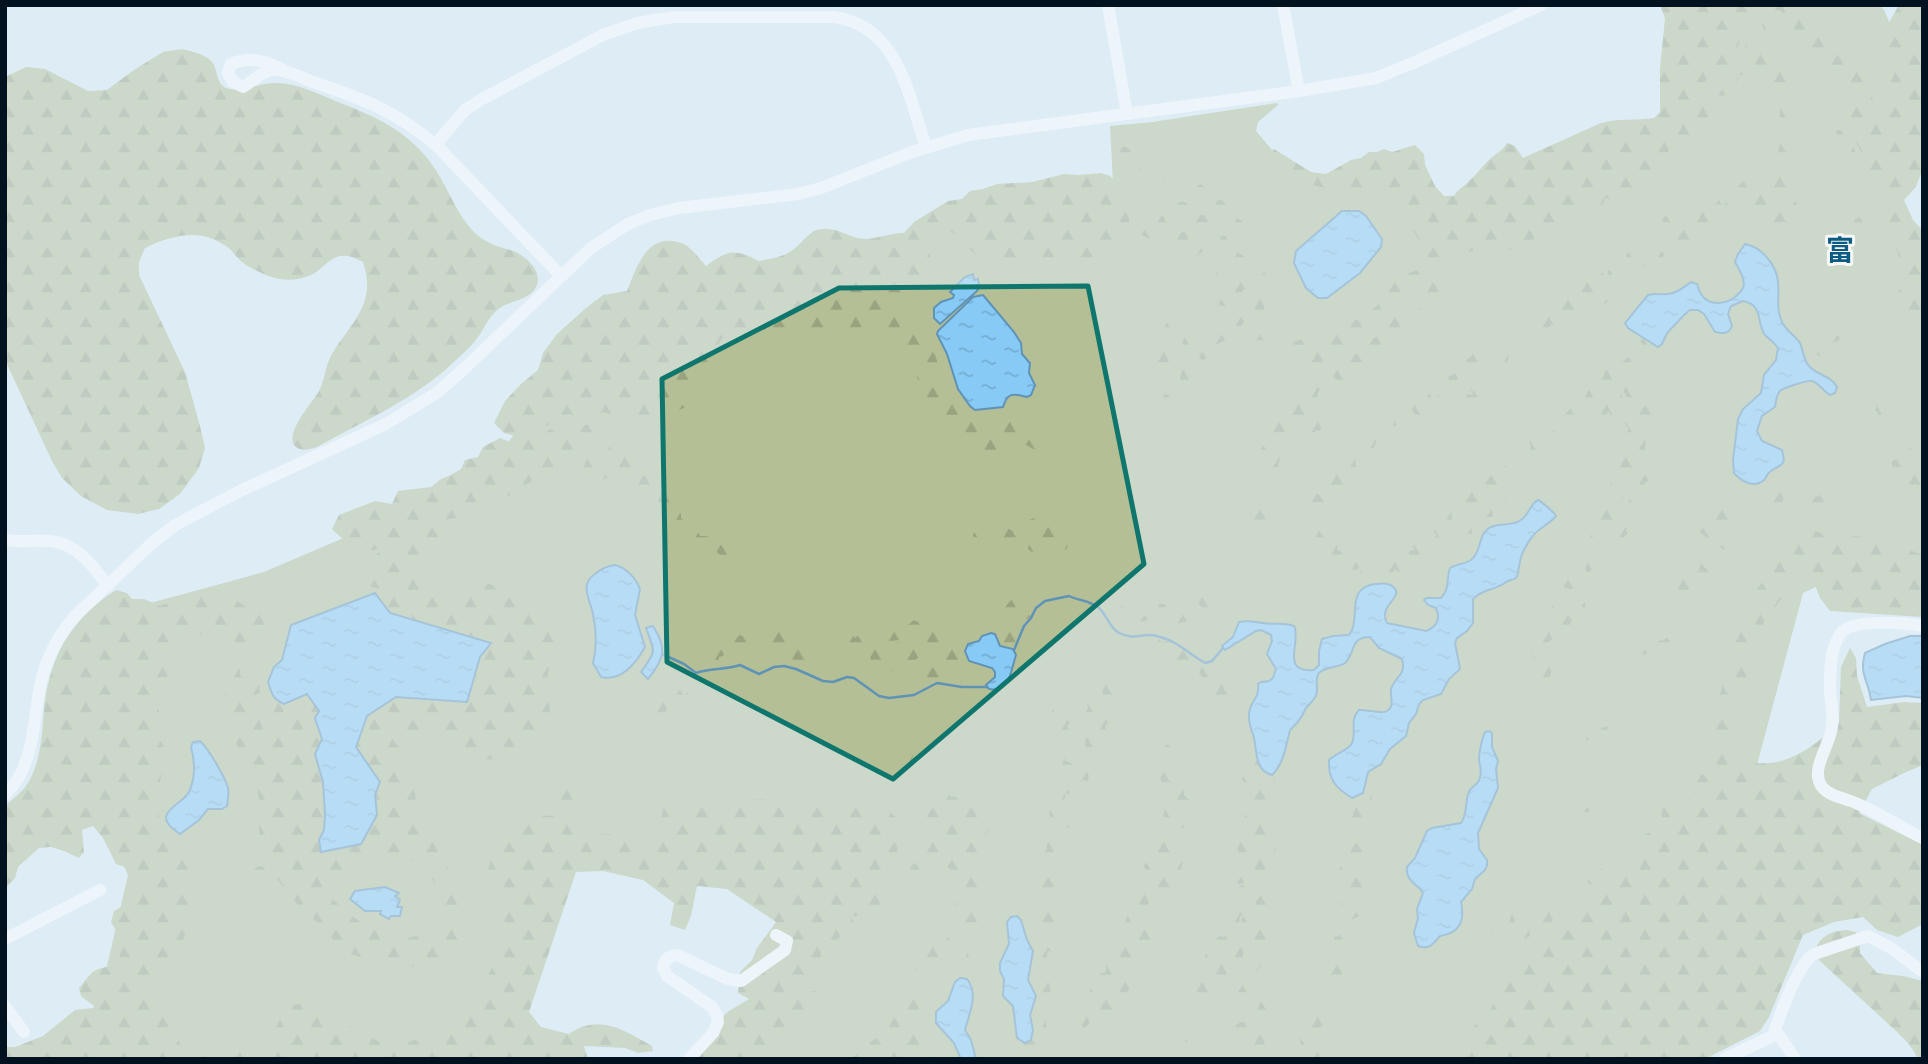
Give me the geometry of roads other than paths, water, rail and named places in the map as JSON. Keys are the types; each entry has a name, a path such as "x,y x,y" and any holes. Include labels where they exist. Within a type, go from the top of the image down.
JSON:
{"street":[{"path":"1108,5 1127,114"},
{"path":"1283,5 1299,91"},
{"path":"5,794 18,779 25,761 34,727 41,681 52,650 66,626 151,544 175,525 240,491 386,424 438,392 591,248 628,224 679,208 798,194 821,188 968,135 1299,91 1376,78 1541,5"},
{"path":"435,145 465,110 482,99 603,36 637,23 674,17 834,17 846,18 866,27 892,53 926,148"},
{"path":"289,73 375,104 395,115 435,145 561,276"},
{"path":"5,540 50,541 67,545 85,559 108,586"},
{"path":"1923,626 1866,624 1851,627 1841,634 1830,672 1832,726 1818,771 1824,790 1879,814 1923,838"},
{"path":"5,939 100,890"},
{"path":"689,1059 709,1038 718,1019 712,1007 667,976 663,968 665,961 668,957 677,956 728,979 741,981 785,950 787,941 776,935"},
{"path":"1724,1059 1773,1035 1804,964 1814,954 1868,936 1891,948 1923,972"},
{"path":"5,1006 24,1032"},
{"path":"1775,1029 1795,1059"}],"water":[{"path":"1342,211 1359,211 1366,216 1382,239 1381,247 1360,273 1327,298 1318,298 1306,288 1294,263 1296,251"},
{"path":"1745,244 1761,251 1774,267 1778,283 1779,314 1786,328 1800,343 1806,362 1837,387 1835,393 1830,395 1817,383 1810,381 1780,391 1775,407 1762,416 1757,431 1762,441 1782,450 1783,462 1756,484 1744,481 1734,473 1738,419 1743,409 1761,393 1764,375 1776,360 1778,348 1762,330 1754,306 1743,301 1731,306 1728,314 1732,326 1729,331 1723,333 1715,332 1704,314 1698,310 1690,310 1667,333 1658,347 1628,328 1625,323 1648,295 1674,293 1691,282 1697,284 1704,298 1713,303 1722,303 1735,297 1744,285 1735,262"},
{"path":"973,274 974,280 978,279 977,291 940,324 934,318 934,308 953,298 954,295 950,292 965,277"},
{"path":"983,295 1021,343 1022,354 1030,363 1029,373 1035,385 1031,395 1009,396 1003,407 975,410 958,389 947,354 937,334 973,297"},
{"path":"1538,500 1556,516 1528,543 1516,578 1473,599 1473,623 1455,643 1460,669 1449,679 1441,694 1419,704 1409,723 1406,736 1390,749 1381,764 1368,772 1363,793 1352,798 1337,787 1330,773 1329,760 1352,743 1354,718 1359,710 1385,712 1391,707 1391,690 1403,670 1402,659 1379,648 1370,637 1356,643 1345,663 1319,673 1315,697 1290,730 1279,765 1272,775 1262,770 1249,715 1258,684 1273,678 1276,669 1267,654 1272,641 1271,635 1261,630 1225,650 1222,646 1233,637 1239,622 1294,626 1294,662 1303,670 1314,670 1319,665 1322,639 1349,635 1353,628 1355,605 1360,591 1366,586 1384,583 1396,590 1386,611 1387,623 1426,631 1435,625 1438,615 1436,608 1424,600 1441,598 1444,595 1450,568 1472,560 1483,534 1489,528 1521,520"},
{"path":"615,565 630,574 640,589 635,615 645,647 628,670 609,678 601,677 593,663 595,632 587,588 590,578 604,568"},
{"path":"375,593 390,613 491,643 480,657 467,702 396,697 367,716 356,747 380,782 375,795 377,815 361,844 321,852 319,840 324,830 325,814 323,782 315,754 322,739 315,718 319,711 307,694 284,704 280,702 273,695 268,682 274,667 282,660 291,625"},
{"path":"653,626 661,641 662,653 658,665 648,679 641,672 652,655 653,647 646,628"},
{"path":"991,633 995,634 1000,646 1013,649 1016,655 1008,679 996,689 989,689 986,685 995,677 992,668 969,661 965,651 968,644"},
{"path":"1910,636 1923,636 1923,698 1906,696 1871,700 1863,672 1865,653"},
{"path":"1485,732 1492,733 1492,747 1498,761 1498,788 1478,833 1479,849 1487,860 1487,865 1461,902 1460,925 1452,932 1440,936 1428,947 1418,946 1414,933 1418,918 1417,909 1423,893 1410,879 1407,867 1415,858 1427,831 1461,823 1468,793 1479,779 1481,746"},
{"path":"200,741 212,756 226,783 227,806 222,809 208,809 199,820 180,834 166,821 166,815 189,792 194,769 191,747 193,742"},
{"path":"385,887 399,893 395,896 400,900 397,907 402,907 400,916 391,916 389,919 380,914 381,911 365,911 350,899 355,891"},
{"path":"1017,916 1033,951 1028,980 1036,996 1030,1015 1033,1030 1031,1040 1025,1043 1017,1038 1013,1006 1003,996 1004,979 1000,971 1000,963 1009,944 1007,922 1011,917"},
{"path":"960,978 967,979 971,985 973,998 965,1030 976,1059 961,1059 954,1043 936,1023 936,1012 948,1001 955,982"}],"waterway":[{"path":"1014,650 1024,626 1036,608 1045,601 1069,596 1099,608 1119,633 1164,638 1205,663 1212,661 1223,648"},
{"path":"662,654 696,673 740,665 759,674 784,666 823,681 854,678 879,696 889,698 914,695 937,683 987,687"}],"district":[{"name":"富","path":"1840,250"}]}
